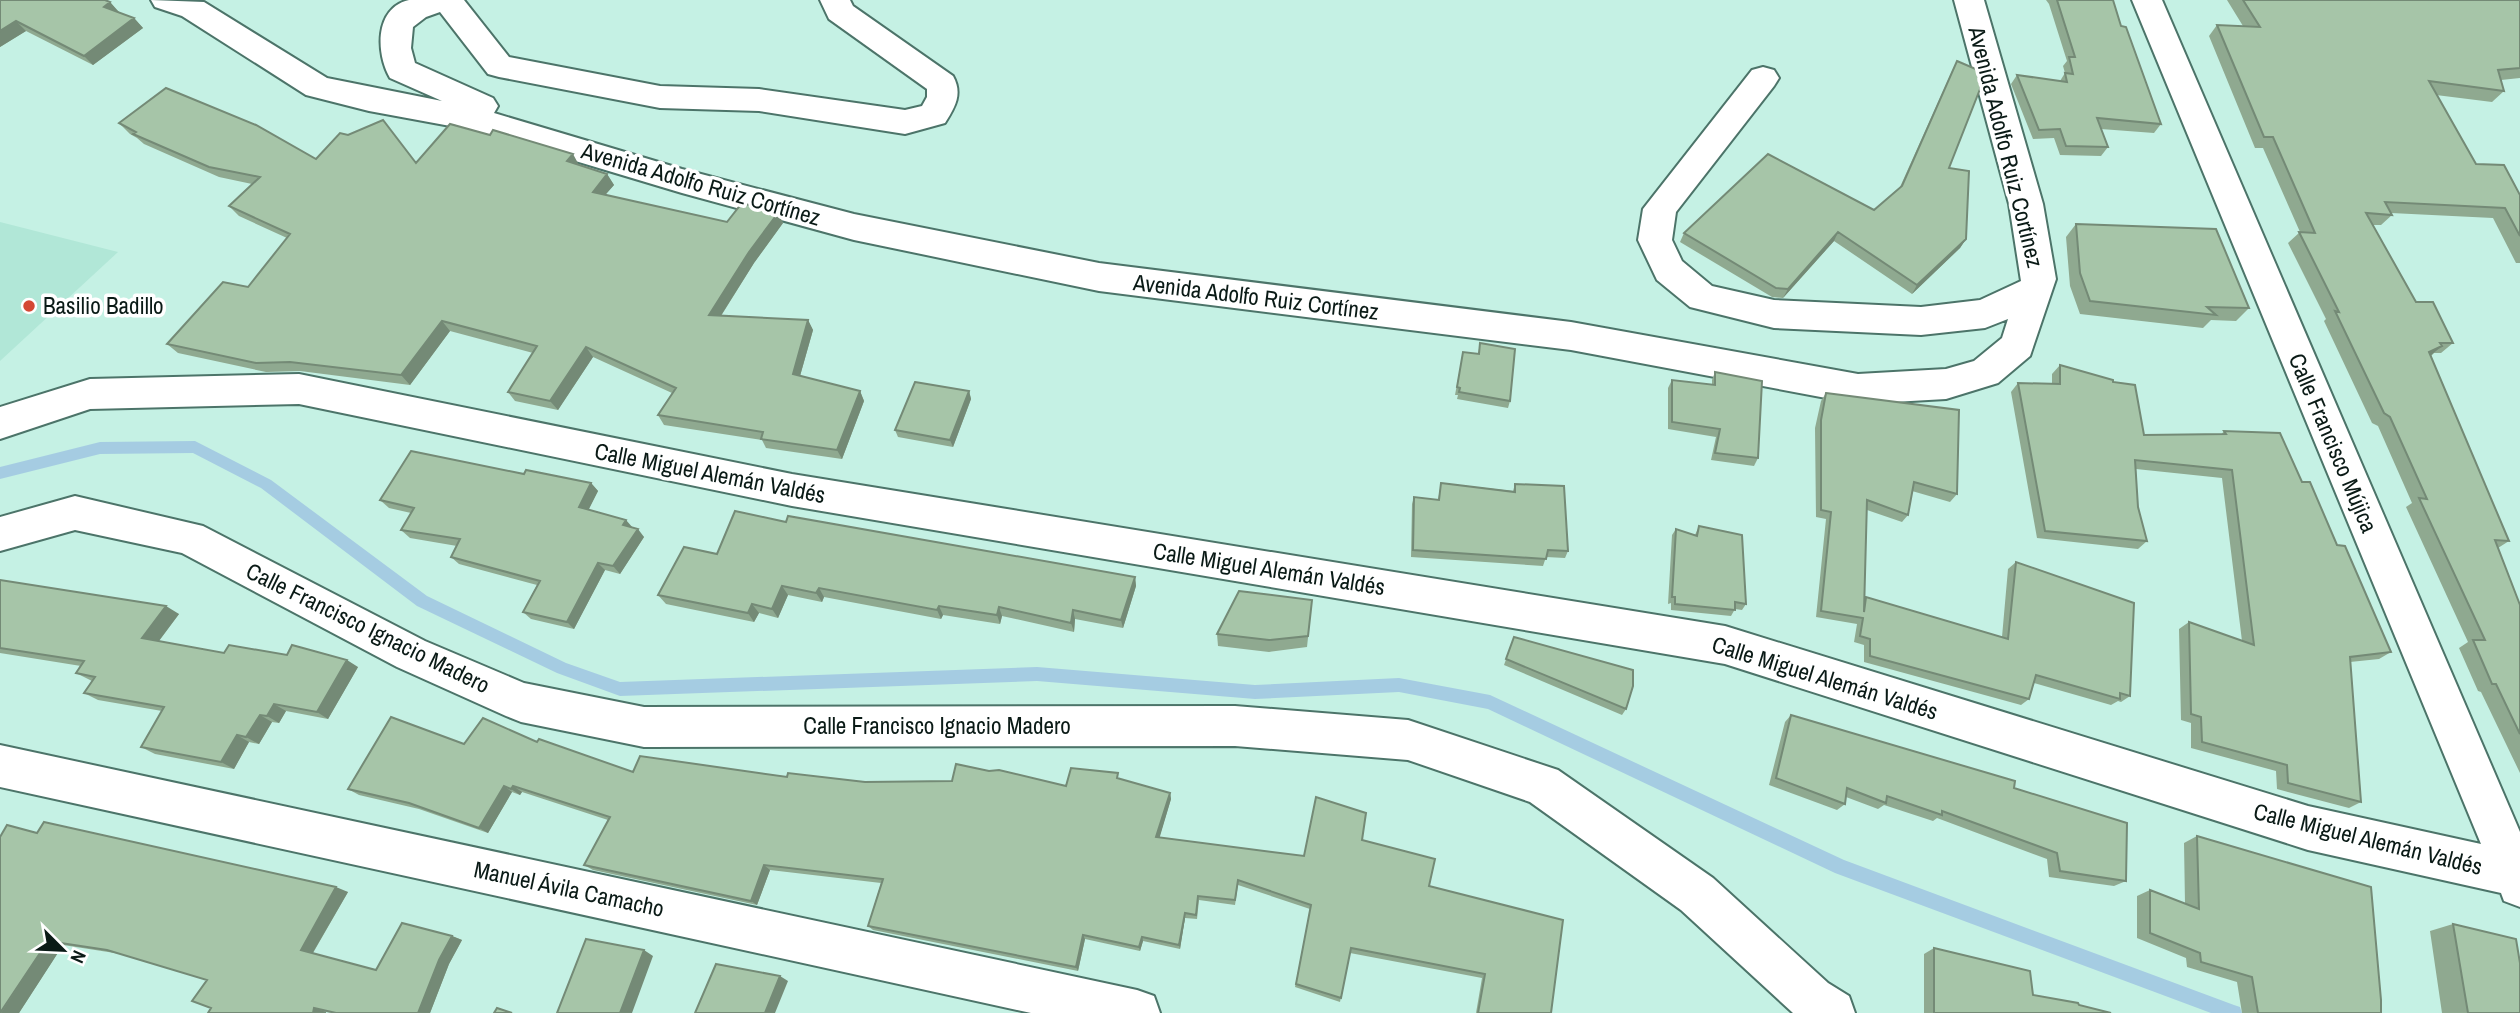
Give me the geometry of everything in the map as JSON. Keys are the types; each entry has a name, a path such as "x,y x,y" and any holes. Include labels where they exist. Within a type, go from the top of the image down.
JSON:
{"street":[{"name":"Avenida Adolfo Ruiz Cortínez","path":"166,0 193,9 317,87 369,100 472,118 682,181 854,227 1099,277 1571,336 1858,389 1946,384 1985,373 2017,346 2039,279 2025,204 1969,0"},
{"path":"532,136 481,105 401,70 395,48 398,23 418,6 430,1 448,1 499,66 660,97 759,100 905,122 934,115 943,97 942,84 840,12 835,0"},
{"name":"Calle Francisco Mújica","path":"2147,0 2519,879"},
{"path":"1763,78 1660,209 1655,240 1669,270 1702,297 1774,314 1921,321 1985,314 2035,290"},
{"name":"Calle Miguel Alemán Valdés","path":"0,423 90,394 299,389 792,491 1725,645 2308,828 2519,879"},
{"name":"Calle Francisco Ignacio Madero","path":"0,534 75,513 189,538 411,654 521,702 644,727 1235,726 1408,740 1543,785 1697,894 1812,999 1832,1013"},
{"name":"Manuel Ávila Camacho","path":"0,766 1137,1013"}],"shaded area":[{"name":"Basilio Badillo","path":"0,222 118,252 0,361"}],"building":[{"path":"0,0 105,0 110,2 104,7 134,18 84,56 16,21 0,31"},
{"path":"2057,0 2113,0 2121,26 2126,27 2161,124 2097,118 2108,147 2066,146 2060,129 2039,130 2017,75 2067,82 2065,73 2073,74 2069,57 2075,57"},
{"path":"2243,0 2520,0 2520,68 2498,70 2504,91 2429,81 2476,164 2504,165 2520,195 2520,236 2505,208 2385,202 2392,215 2366,213 2416,302 2433,302 2453,343 2440,343 2442,346 2429,352 2509,541 2495,540 2520,605 2520,734 2496,684 2492,684 2473,640 2485,640 2419,498 2427,499 2299,232 2315,233 2273,137 2264,137 2217,25 2260,27"},
{"path":"1957,61 1978,70 1982,84 1949,168 1969,171 1966,239 1917,285 1838,232 1788,289 1776,288 1684,233 1768,154 1874,210 1902,186"},
{"path":"166,88 256,125 316,159 340,133 348,135 383,120 416,163 450,124 490,135 493,130 573,154 567,161 607,174 593,192 727,222 742,203 778,213 749,252 709,315 808,320 793,374 860,391 837,450 761,439 763,432 658,415 676,388 586,347 550,401 508,392 537,346 442,321 401,375 290,362 256,363 167,344 223,282 248,287 290,234 229,206 260,177 209,167 133,134 136,132 119,123"},
{"path":"2076,224 2216,229 2249,308 2207,307 2216,315 2090,301 2080,273"},
{"path":"1480,343 1515,349 1510,401 1459,392 1460,388 1457,387 1463,352 1479,354"},
{"path":"2060,365 2113,382 2135,385 2144,435 2226,434 2224,431 2280,433 2302,482 2310,482 2337,545 2345,546 2391,652 2350,657 2361,802 2288,783 2287,765 2202,742 2201,717 2191,714 2189,622 2254,645 2232,470 2135,460 2138,507 2147,541 2045,531 2018,383 2060,384"},
{"path":"1715,372 1762,381 1758,458 1715,453 1720,429 1672,422 1672,380 1715,385"},
{"path":"915,382 969,391 950,440 895,430"},
{"path":"1826,393 1959,410 1957,494 1914,482 1908,515 1867,500 1864,612 1866,597 2008,639 2016,562 2134,603 2130,696 2120,693 2120,699 2036,675 2029,699 1870,656 1870,639 1860,636 1863,618 1821,611 1831,512 1821,510 1821,420"},
{"path":"411,451 524,474 526,470 591,483 579,507 626,520 623,525 638,529 613,566 598,563 567,622 523,612 540,581 451,557 460,539 401,530 414,508 380,500"},
{"path":"1441,483 1515,492 1515,484 1564,486 1568,551 1548,550 1546,559 1413,550 1414,497 1439,500"},
{"path":"735,511 786,522 788,516 1135,577 1121,620 1073,610 1071,623 999,607 997,615 939,606 937,610 819,588 816,593 782,586 772,609 752,604 748,613 658,595 684,547 717,554"},
{"path":"1699,526 1742,535 1746,604 1735,602 1735,610 1675,604 1675,597 1672,597 1676,529 1697,536"},
{"path":"0,580 166,606 142,638 224,653 229,645 287,655 292,645 347,660 317,712 274,704 267,716 260,715 246,737 237,735 221,762 141,747 164,707 84,693 95,677 76,673 84,661 0,648"},
{"path":"1239,591 1312,600 1308,636 1269,640 1217,634"},
{"path":"1514,637 1633,670 1633,686 1626,709 1506,659"},
{"path":"1791,715 2015,781 2014,788 2127,823 2126,881 2060,871 2057,853 1942,811 1942,815 1887,796 1886,803 1847,788 1845,804 1776,778"},
{"path":"391,717 464,744 483,718 537,742 539,739 633,772 640,756 787,777 788,773 865,782 952,781 956,764 989,771 999,770 1066,786 1071,768 1118,773 1117,778 1170,793 1156,837 1304,856 1316,797 1366,813 1362,840 1435,859 1429,886 1563,920 1551,1013 1478,1013 1485,974 1351,948 1341,998 1296,984 1311,905 1238,880 1235,900 1198,896 1196,915 1185,913 1179,945 1142,937 1139,947 1083,935 1076,967 868,926 883,879 764,865 751,901 584,865 610,817 513,786 511,789 504,786 479,828 409,803 348,789"},
{"path":"44,822 336,887 301,950 376,970 402,923 452,936 439,960 418,1013 336,1013 314,1008 313,1013 208,1013 211,1008 192,1001 207,980 107,950 48,941 0,1013 0,837 7,825 37,833"},
{"path":"2197,836 2371,887 2381,1013 2258,1013 2252,977 2201,962 2200,953 2150,933 2150,890 2199,909"},
{"path":"2453,924 2516,939 2520,963 2520,1013 2468,1013"},
{"path":"586,939 644,950 620,1013 557,1013"},
{"path":"1934,948 2030,971 2033,995 2078,1003 2111,1013 1934,1013"},
{"path":"716,964 780,976 765,1013 695,1013"},
{"path":"497,1008 512,1013 494,1013"}],"waterway":[{"path":"0,473 100,448 195,447 266,484 422,601 562,668 620,689 1037,674 1255,692 1399,685 1490,702 1841,867 2234,1013"}],"place":[{"name":"Basilio Badillo","path":"29,306"}]}
